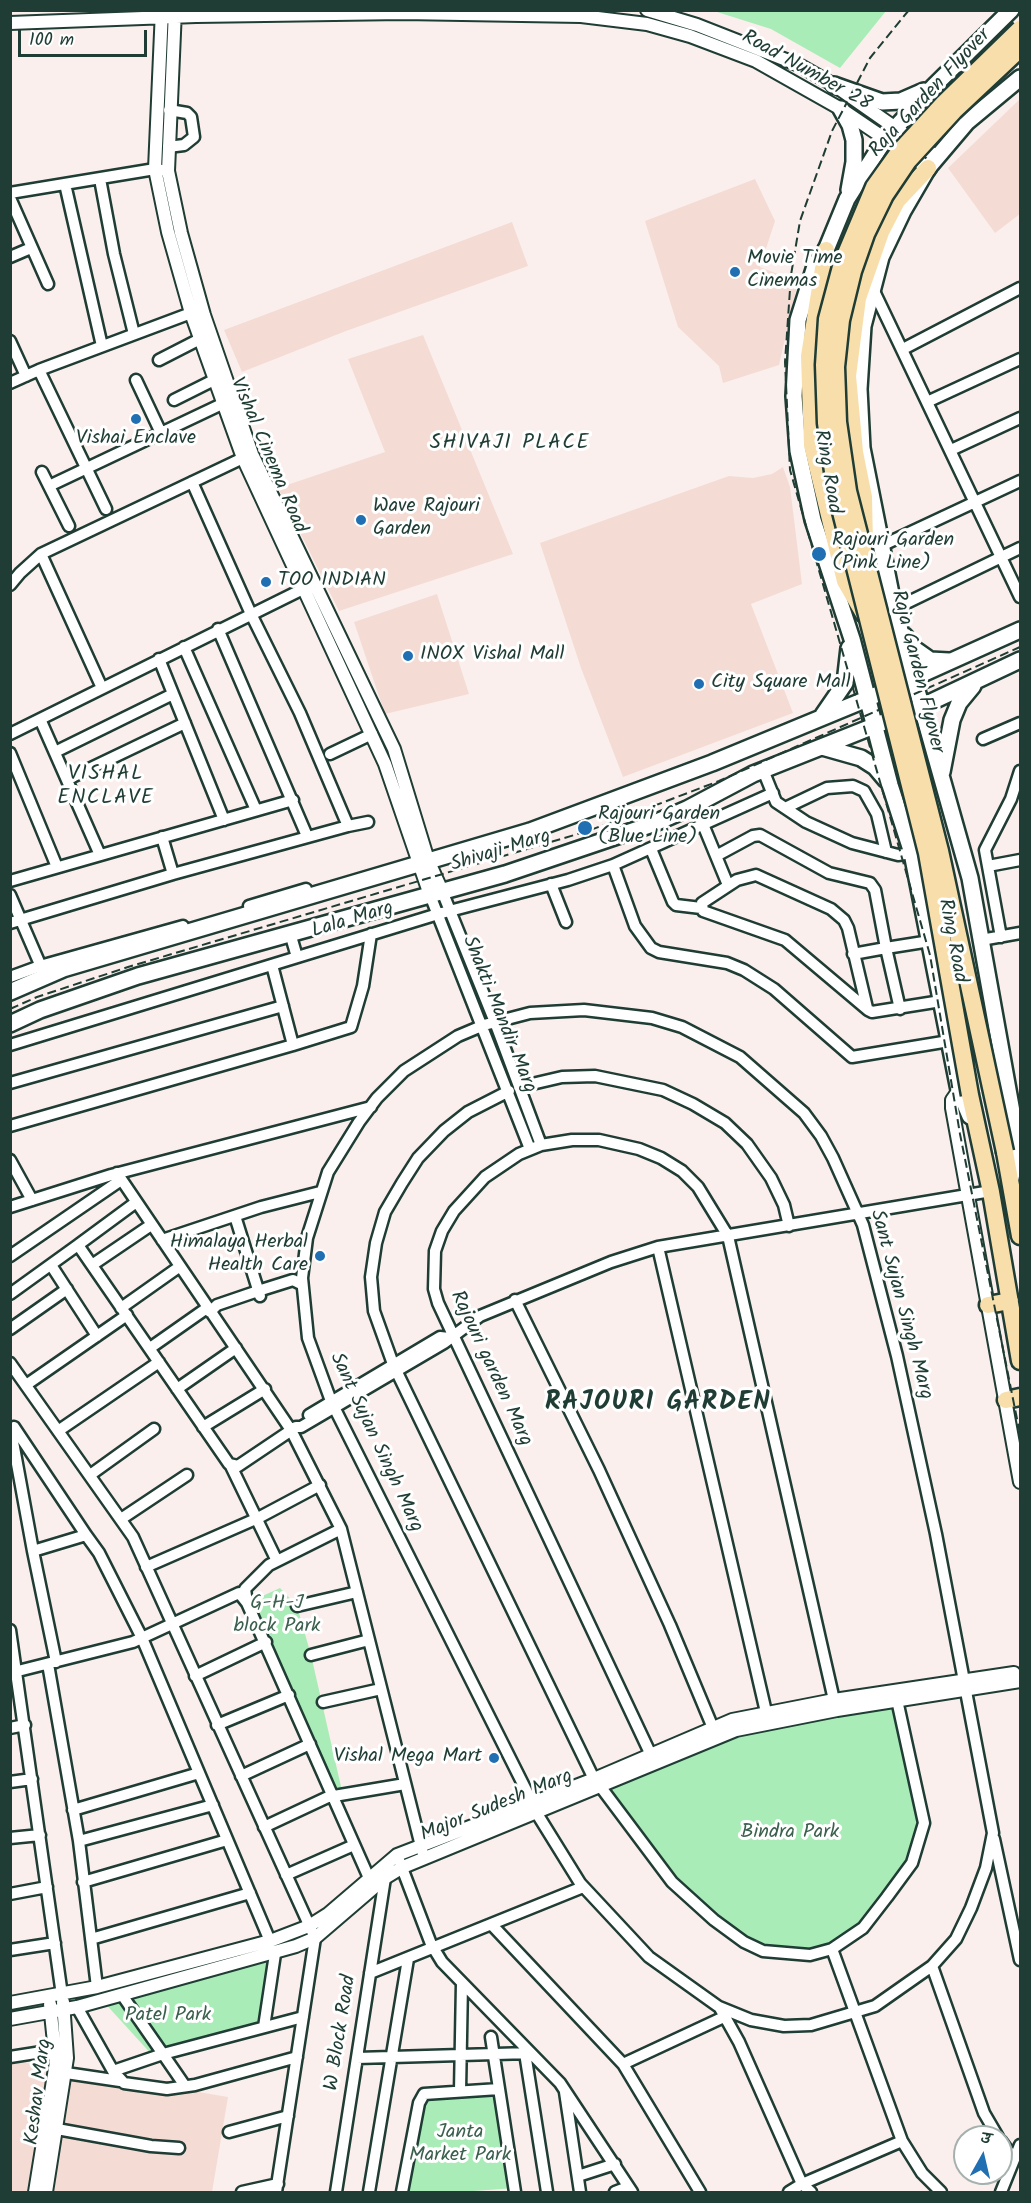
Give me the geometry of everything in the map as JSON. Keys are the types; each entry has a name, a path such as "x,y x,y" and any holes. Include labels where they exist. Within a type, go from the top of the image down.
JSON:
{"main road":[{"path":"1008,13 1020,28"},
{"name":"Ring Road","path":"964,1093 949,1041 912,853 890,785 849,631 813,520 798,451 794,396 798,320 816,263 826,250 847,198 885,139 934,86 1008,13"},
{"name":"Raja Garden Flyover","path":"1020,28 944,103 899,152 874,187 842,263 827,319 824,365 826,423 836,492 927,853 964,1093 979,1135 991,1191 1020,1361"},
{"name":"Raja Garden Flyover","path":"1020,49 954,111 908,160 885,195 853,271 841,320 836,367 838,422 848,491 1014,1150 1020,1236"},
{"name":"Ring Road","path":"1014,1150 981,940 960,840 940,779 928,724 921,708 915,678 894,609 881,546 862,448 859,389 863,326 881,257 932,162 967,122 1020,78"},
{"path":"834,85 873,101 891,103 909,99 934,86"},
{"path":"841,109 850,125 854,148 847,198"},
{"path":"864,557 864,497 855,452 849,376 858,298 867,267 897,201 932,162"},
{"path":"826,250 809,356 812,445 845,581 869,622"},
{"path":"900,629 913,648 930,660 952,661"},
{"name":"Shivaji Marg","path":"10,992 43,971 530,831 712,763 867,699 1020,630"},
{"path":"819,719 835,701 845,683 849,664 849,631"},
{"name":"Shivaji Marg","path":"10,1024 40,1010 138,976 442,891 650,825 763,770 921,708 1020,660"},
{"path":"940,779 952,720 959,703 976,681"},
{"path":"822,747 861,758 875,767 890,785"},
{"path":"912,853 917,835 931,827 950,830 960,840"},
{"path":"988,1305 1010,1301"}],"street":[{"path":"647,10 767,51 799,65 834,85 896,128 932,162"},
{"name":"Road Number 28","path":"10,23 168,14 544,13 647,24 690,36 760,63 841,109 885,139 932,162"},
{"name":"Vishal Cinema Road","path":"168,14 168,147 162,170 181,233 223,396"},
{"name":"Vishal Cinema Road","path":"168,14 162,170 168,232 191,313 214,380 363,712 423,862 442,891"},
{"path":"760,63 767,51"},
{"path":"168,147 184,145 194,137 191,117 187,112 169,110"},
{"path":"10,193 162,170"},
{"path":"100,178 114,254 134,334"},
{"path":"65,184 102,346"},
{"path":"10,198 48,284"},
{"path":"10,257 31,248"},
{"path":"872,287 1020,597"},
{"path":"903,350 1020,288"},
{"path":"10,383 191,313"},
{"path":"159,360 200,339"},
{"path":"10,341 27,376"},
{"path":"927,402 1020,359"},
{"path":"39,370 106,509"},
{"path":"136,380 161,433"},
{"path":"174,400 214,380"},
{"path":"49,486 161,433 223,396"},
{"path":"951,450 1020,418"},
{"path":"10,585 41,554 248,456"},
{"path":"42,472 69,526"},
{"path":"881,546 1020,481"},
{"path":"192,482 251,614 300,713 348,826"},
{"path":"894,609 1020,548"},
{"path":"41,554 102,688"},
{"path":"10,734 308,586"},
{"name":"Vishal Cinema Road","path":"308,586 375,707 394,749 423,862"},
{"path":"218,629 307,836"},
{"path":"184,647 256,810"},
{"path":"159,659 224,820"},
{"path":"55,752 173,694"},
{"path":"363,712 375,707"},
{"path":"40,719 100,855"},
{"path":"68,779 185,723"},
{"path":"983,739 1020,723"},
{"path":"330,754 372,734"},
{"path":"10,753 57,867"},
{"path":"763,770 776,802 786,808 844,840 898,855 912,853"},
{"path":"1001,937 986,844 1019,785 1020,771"},
{"path":"786,808 827,788 853,786 864,791 877,814 886,852"},
{"name":"Lala Marg","path":"10,1045 438,914 613,865 773,793"},
{"path":"10,881 292,800"},
{"path":"695,805 728,885"},
{"path":"15,921 307,836 368,822"},
{"path":"716,856 753,836 760,835 829,873 870,883 875,890 900,1009"},
{"path":"162,837 173,874"},
{"path":"651,849 676,905 701,909 785,940 867,1008 877,1012 941,1001"},
{"path":"988,866 1020,860"},
{"path":"613,865 635,926 651,948 659,952 727,963 757,978 774,989 852,1058 949,1041"},
{"path":"701,909 702,903 728,885 747,877 760,876 831,909 844,920 848,928 867,1008"},
{"path":"551,884 566,922"},
{"path":"442,891 456,909 495,1022 514,1089 536,1147"},
{"name":"Shakti Mandir Marg","path":"442,891 438,914 484,1025 514,1089"},
{"path":"10,895 15,921 43,971 10,977"},
{"path":"290,933 297,957"},
{"path":"10,1126 351,1027 363,986 371,934"},
{"path":"981,940 1020,934"},
{"path":"853,954 930,941"},
{"path":"272,965 292,1045"},
{"path":"10,1083 284,1006"},
{"name":"Sant Sujan Singh Marg","path":"584,1010 652,1018 682,1027 710,1041 763,1075 804,1113 821,1136 859,1214 876,1270 921,1464 993,1833 986,1868 956,1939 932,1966 875,2006 811,2025 783,2026 751,2020 722,2011 649,1957 583,1887 555,1846 535,1808 333,1404 308,1338 300,1282 307,1238 320,1192 339,1153 370,1107 412,1065 458,1036 484,1025 530,1013 584,1010"},
{"path":"789,1226 771,1178 747,1144 725,1123 663,1090 595,1076 562,1077 514,1089 468,1112 444,1131 418,1158 385,1212 371,1277 374,1311 394,1368 597,1783 672,1882 714,1920 744,1942 763,1951 810,1955 832,1949 863,1928 912,1863 924,1823 897,1700"},
{"path":"964,1093 951,1104 988,1305 1013,1399 1020,1482"},
{"path":"10,1207 370,1107"},
{"name":"Rajouri garden Marg","path":"651,1755 451,1336 434,1289 435,1251 442,1231 461,1202 485,1177 536,1147 572,1140 599,1140 639,1149 661,1158 682,1171 698,1187 728,1236 834,1700"},
{"path":"10,1160 32,1200"},
{"path":"119,1176 135,1203 294,1429 341,1529 423,1852"},
{"path":"10,1256 119,1176"},
{"path":"231,1466 238,1466 294,1429 298,1422 394,1368 444,1343 480,1316 515,1300 658,1247 991,1191"},
{"path":"162,1240 320,1192"},
{"path":"10,1294 135,1203"},
{"path":"235,1216 259,1294"},
{"path":"92,1265 151,1225"},
{"path":"78,1245 231,1466 277,1561"},
{"path":"658,1247 766,1712"},
{"path":"51,1265 97,1336"},
{"path":"26,1385 97,1336 179,1266"},
{"path":"150,1348 217,1305 259,1294 293,1280 300,1282"},
{"path":"10,1329 67,1289"},
{"path":"515,1300 623,1522 713,1728"},
{"path":"177,1389 236,1348"},
{"path":"58,1431 159,1362"},
{"path":"10,1363 133,1537 312,1932 303,2017 277,2188 242,2193"},
{"path":"203,1426 265,1389"},
{"path":"97,1987 79,1841 52,1663 10,1431 15,1428 99,1553 142,1638 270,1941"},
{"path":"90,1475 154,1429"},
{"path":"121,1520 187,1475"},
{"path":"146,1567 258,1518 320,1485"},
{"path":"247,1603 245,1589 277,1561 341,1529"},
{"path":"33,1551 86,1535"},
{"path":"297,1606 357,1592"},
{"path":"14,1673 142,1638 239,1593 247,1603 266,1642 369,1878"},
{"path":"10,1630 14,1673 25,1725 62,1995"},
{"path":"311,1655 369,1640"},
{"path":"195,1676 266,1642"},
{"name":"Major Sudesh Marg","path":"597,1783 651,1755 713,1728 897,1700 1020,1672"},
{"name":"Major Sudesh Marg","path":"10,2002 62,1995 97,1987 312,1932 328,1914 397,1855 423,1852 597,1783 766,1712 834,1700 1020,1681"},
{"path":"323,1702 381,1689"},
{"path":"217,1725 289,1695"},
{"path":"10,1728 25,1725"},
{"path":"241,1776 310,1744"},
{"path":"73,1810 199,1773"},
{"path":"10,1782 32,1779"},
{"path":"264,1827 321,1800 405,1784"},
{"path":"79,1841 213,1805"},
{"path":"993,1833 1020,1960"},
{"path":"10,1838 40,1835"},
{"path":"83,1882 227,1840"},
{"path":"286,1875 354,1845"},
{"name":"Major Sudesh Marg","path":"10,2019 64,2010 275,1954 312,1932 423,1852"},
{"path":"397,1855 434,1948 462,1983 565,2090 630,2190 615,2193"},
{"name":"W Block Road","path":"336,2193 385,1878"},
{"path":"10,1894 47,1887"},
{"path":"370,1973 583,1887"},
{"path":"91,1939 250,1893"},
{"path":"492,1925 623,2064 700,2193"},
{"path":"10,1950 55,1943"},
{"path":"832,1949 902,2140 922,2173 941,2193"},
{"path":"264,2027 275,1954"},
{"path":"369,2193 408,1959"},
{"path":"932,1966 984,2113 991,2125"},
{"path":"459,2091 462,1983"},
{"name":"Keshav Marg","path":"35,2193 62,2049 64,2010 62,1995"},
{"path":"122,1995 185,2086"},
{"name":"Keshav Marg","path":"49,1997 64,2010"},
{"path":"64,2010 120,2081"},
{"path":"623,2064 722,2011 802,2184 811,2193"},
{"path":"112,2071 163,2054 303,2017"},
{"path":"491,2037 515,2193"},
{"path":"10,2057 62,2049"},
{"name":"Keshav Marg","path":"46,2193 66,2073 62,2049"},
{"path":"357,2058 528,2053"},
{"path":"528,2053 547,2193"},
{"path":"66,2073 159,2088 185,2086 297,2057"},
{"path":"402,2193 421,2097 429,2093 499,2089"},
{"path":"565,2090 580,2193"},
{"path":"229,2132 288,2116"},
{"path":"57,2129 151,2146 179,2148"},
{"path":"789,2193 802,2184 902,2140"},
{"path":"1001,2193 1020,2145"},
{"path":"578,2176 615,2164"}],"shaded area":[{"path":"1020,99 1020,214 995,233 948,168"},
{"path":"755,179 775,221 760,267 798,282 779,365 723,383 719,366 678,327 645,221"},
{"path":"512,222 528,266 346,331 242,372 224,330"},
{"path":"423,335 513,554 339,611 278,488 385,452 348,359"},
{"path":"783,467 790,487 802,584 751,604 793,713 623,777 581,668 540,543 729,476 753,478 772,474"},
{"path":"437,594 469,694 385,714 354,622"},
{"path":"10,2060 228,2097 212,2192 11,2192"}],"green space":[{"path":"714,11 886,11 840,68 771,29"},
{"name":"G-H-J block Park","path":"280,1588 297,1606 311,1655 342,1791 334,1797 247,1603"},
{"name":"Bindra Park","path":"897,1700 924,1823 912,1863 866,1924 832,1949 763,1951 672,1882 600,1786 745,1727"},
{"name":"Patel Park","path":"275,1954 264,2027 154,2057 102,2000"},
{"name":"Janta Market Park","path":"499,2089 515,2188 460,2192 402,2192 424,2094"}],"railway":[{"path":"909,10 870,58 832,131 800,221 791,275 785,362 790,470 930,955 960,1134 1020,1434"},
{"path":"10,1009 37,997 128,967 588,831 719,781 1020,647"}],"place":[{"name":"Movie Time Cinemas","path":"735,272"},
{"name":"Vishai Enclave","path":"136,419"},
{"name":"Wave Rajouri Garden","path":"361,520"},
{"name":"Rajouri Garden (Pink Line)","path":"819,554"},
{"name":"TOO INDIAN","path":"266,582"},
{"name":"INOX Vishal Mall","path":"408,656"},
{"name":"City Square Mall","path":"699,684"},
{"name":"Rajouri Garden (Blue Line)","path":"585,828"},
{"name":"Himalaya Herbal Health Care","path":"320,1256"},
{"name":"Vishal Mega Mart","path":"494,1758"}],"district":[{"name":"SHIVAJI PLACE","path":"510,444"},
{"name":"VISHAL ENCLAVE","path":"106,787"},
{"name":"RAJOURI GARDEN","path":"658,1405"}]}
